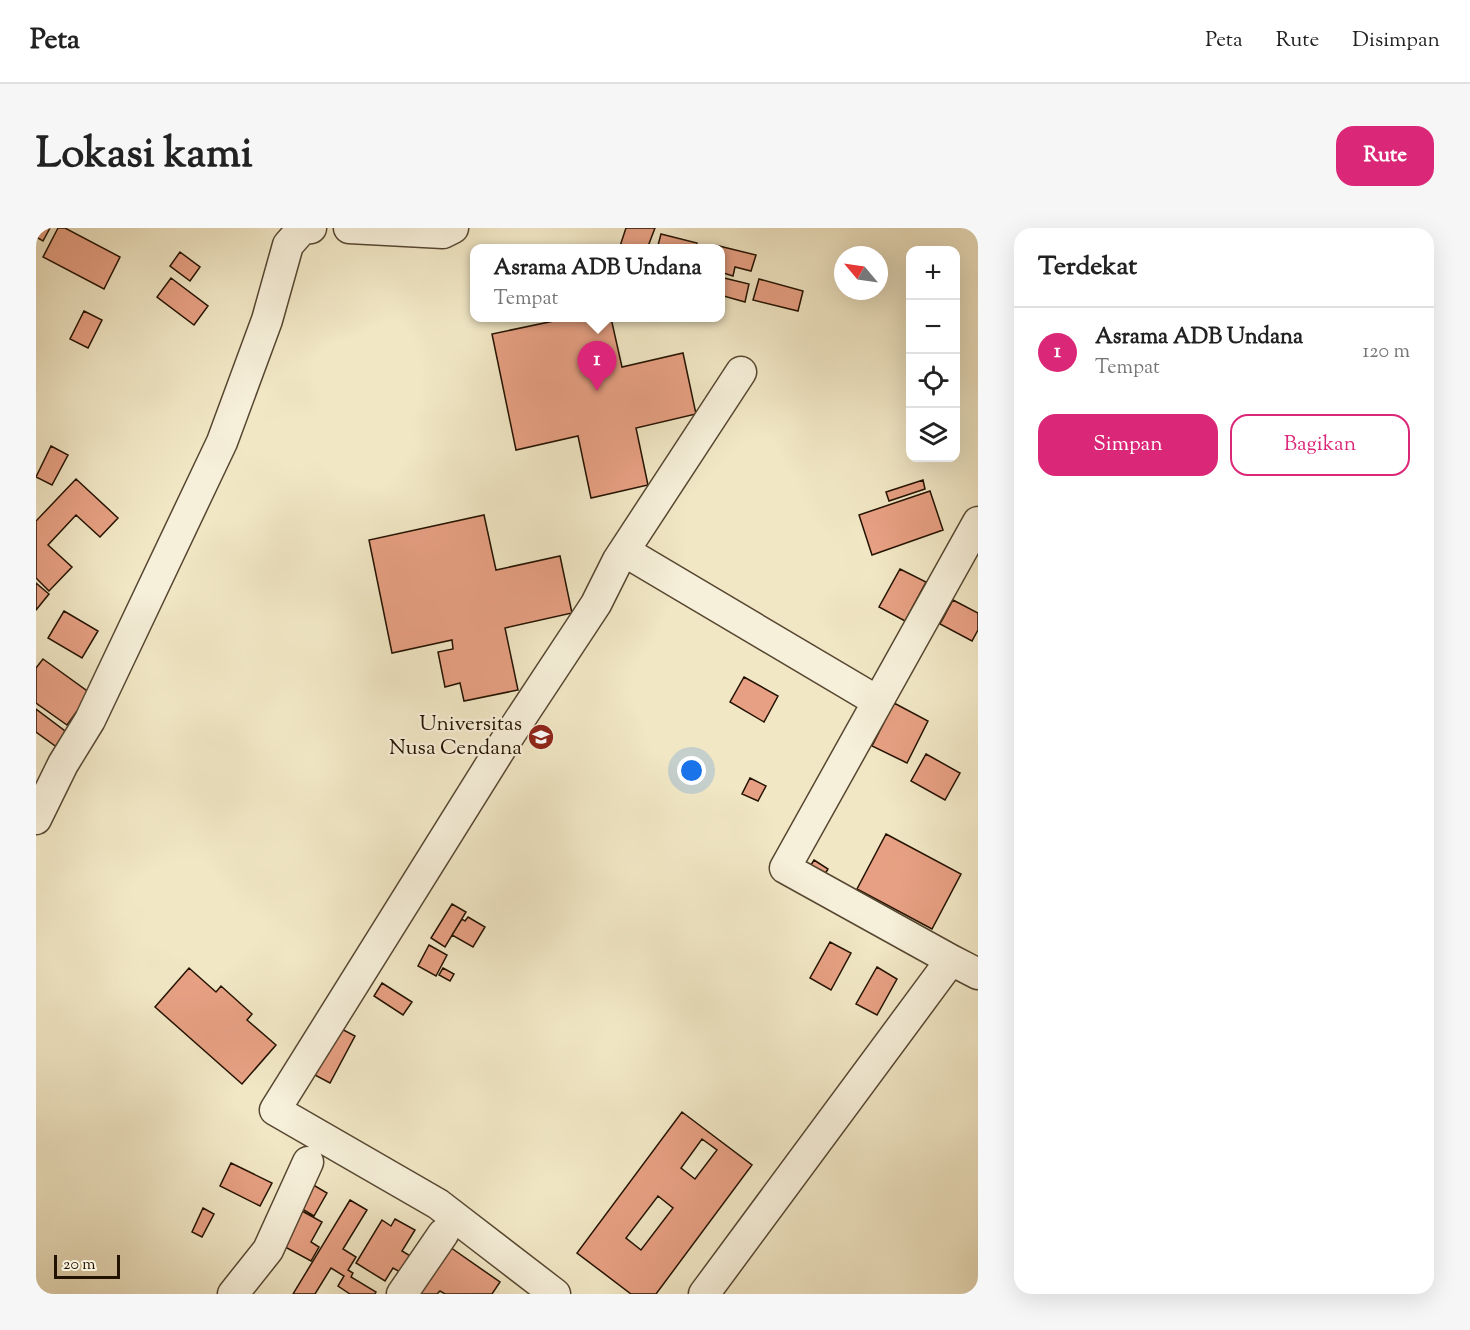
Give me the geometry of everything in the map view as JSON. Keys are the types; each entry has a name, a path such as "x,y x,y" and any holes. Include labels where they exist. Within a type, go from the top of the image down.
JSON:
{"street":[{"path":"350,228 443,233 453,228"},
{"path":"36,819 63,764 90,720 222,442 247,377 288,245 299,231"},
{"path":"555,1294 438,1204 275,1110 501,748 596,604 624,551 741,372"},
{"path":"977,525 785,868 978,974"},
{"path":"624,551 877,700"},
{"path":"704,1294 951,960"},
{"path":"233,1294 268,1250 308,1162"},
{"path":"402,1294 443,1234"}],"building":[{"path":"36,228 50,228 43,241 36,237"},
{"path":"58,228 65,228 120,257 104,289 43,257"},
{"path":"626,228 655,228 649,244 621,244"},
{"path":"661,234 697,243 697,244 658,244"},
{"path":"725,247 756,255 751,271 735,267 733,276 725,274"},
{"path":"180,252 200,267 190,281 170,266"},
{"path":"171,278 208,306 194,325 157,297"},
{"path":"725,278 749,284 745,302 725,296"},
{"path":"759,279 803,291 798,311 753,300"},
{"path":"84,311 102,320 88,348 70,339"},
{"path":"549,322 612,322 622,367 683,353 696,414 636,428 648,485 591,498 578,436 516,450 492,334"},
{"path":"51,446 68,455 52,485 36,477"},
{"path":"76,479 118,518 100,537 76,515 48,545 72,567 49,591 36,578 36,521"},
{"path":"923,480 925,489 889,501 886,492"},
{"path":"930,491 943,530 872,555 859,515"},
{"path":"484,515 496,570 560,556 572,613 505,628 518,690 464,701 460,683 445,687 438,652 453,649 452,640 392,653 369,540"},
{"path":"900,569 926,582 905,621 879,607"},
{"path":"36,583 49,594 36,610"},
{"path":"953,600 978,613 978,630 972,641 940,624"},
{"path":"64,611 98,631 82,658 48,638"},
{"path":"43,659 90,693 67,725 36,703 36,668"},
{"path":"744,677 778,696 764,722 730,702"},
{"path":"894,703 928,721 907,763 872,746"},
{"path":"36,709 69,734 58,748 36,732"},
{"path":"926,754 960,773 945,800 911,781"},
{"path":"750,778 766,786 758,801 742,794"},
{"path":"886,834 961,874 932,929 857,889"},
{"path":"814,860 828,869 820,882 806,873"},
{"path":"452,904 466,912 445,947 431,938"},
{"path":"468,917 485,927 473,947 452,935 462,919 465,921"},
{"path":"830,942 851,953 831,990 810,978"},
{"path":"429,945 447,955 436,976 418,966"},
{"path":"877,967 897,979 877,1015 856,1004"},
{"path":"189,968 216,992 221,986 252,1014 247,1020 276,1045 242,1084 155,1007"},
{"path":"443,968 454,974 450,981 439,975"},
{"path":"382,983 412,1002 403,1015 374,996"},
{"path":"336,1026 355,1036 330,1083 311,1073"},
{"path":"682,1112 752,1165 656,1294 631,1294 577,1253","holes":["702,1139 717,1150 695,1179 681,1168","658,1196 673,1208 641,1250 626,1238"]},
{"path":"231,1163 272,1183 260,1206 220,1186"},
{"path":"310,1183 327,1193 314,1216 297,1206"},
{"path":"350,1200 367,1210 343,1249 356,1257 348,1270 353,1273 351,1277 376,1292 375,1294 350,1294 338,1286 344,1276 331,1268 315,1294 293,1294"},
{"path":"293,1206 322,1222 311,1242 319,1247 311,1261 274,1241"},
{"path":"203,1208 214,1214 202,1237 192,1232"},
{"path":"395,1219 415,1230 402,1251 412,1257 402,1273 393,1268 385,1281 356,1263 382,1220 391,1226"},
{"path":"447,1245 500,1282 492,1294 445,1294 440,1291 437,1294 414,1294"}],"place":[{"name":"Asrama ADB Undana","path":"597,391"},
{"name":"Universitas Nusa Cendana","path":"541,737"}]}
